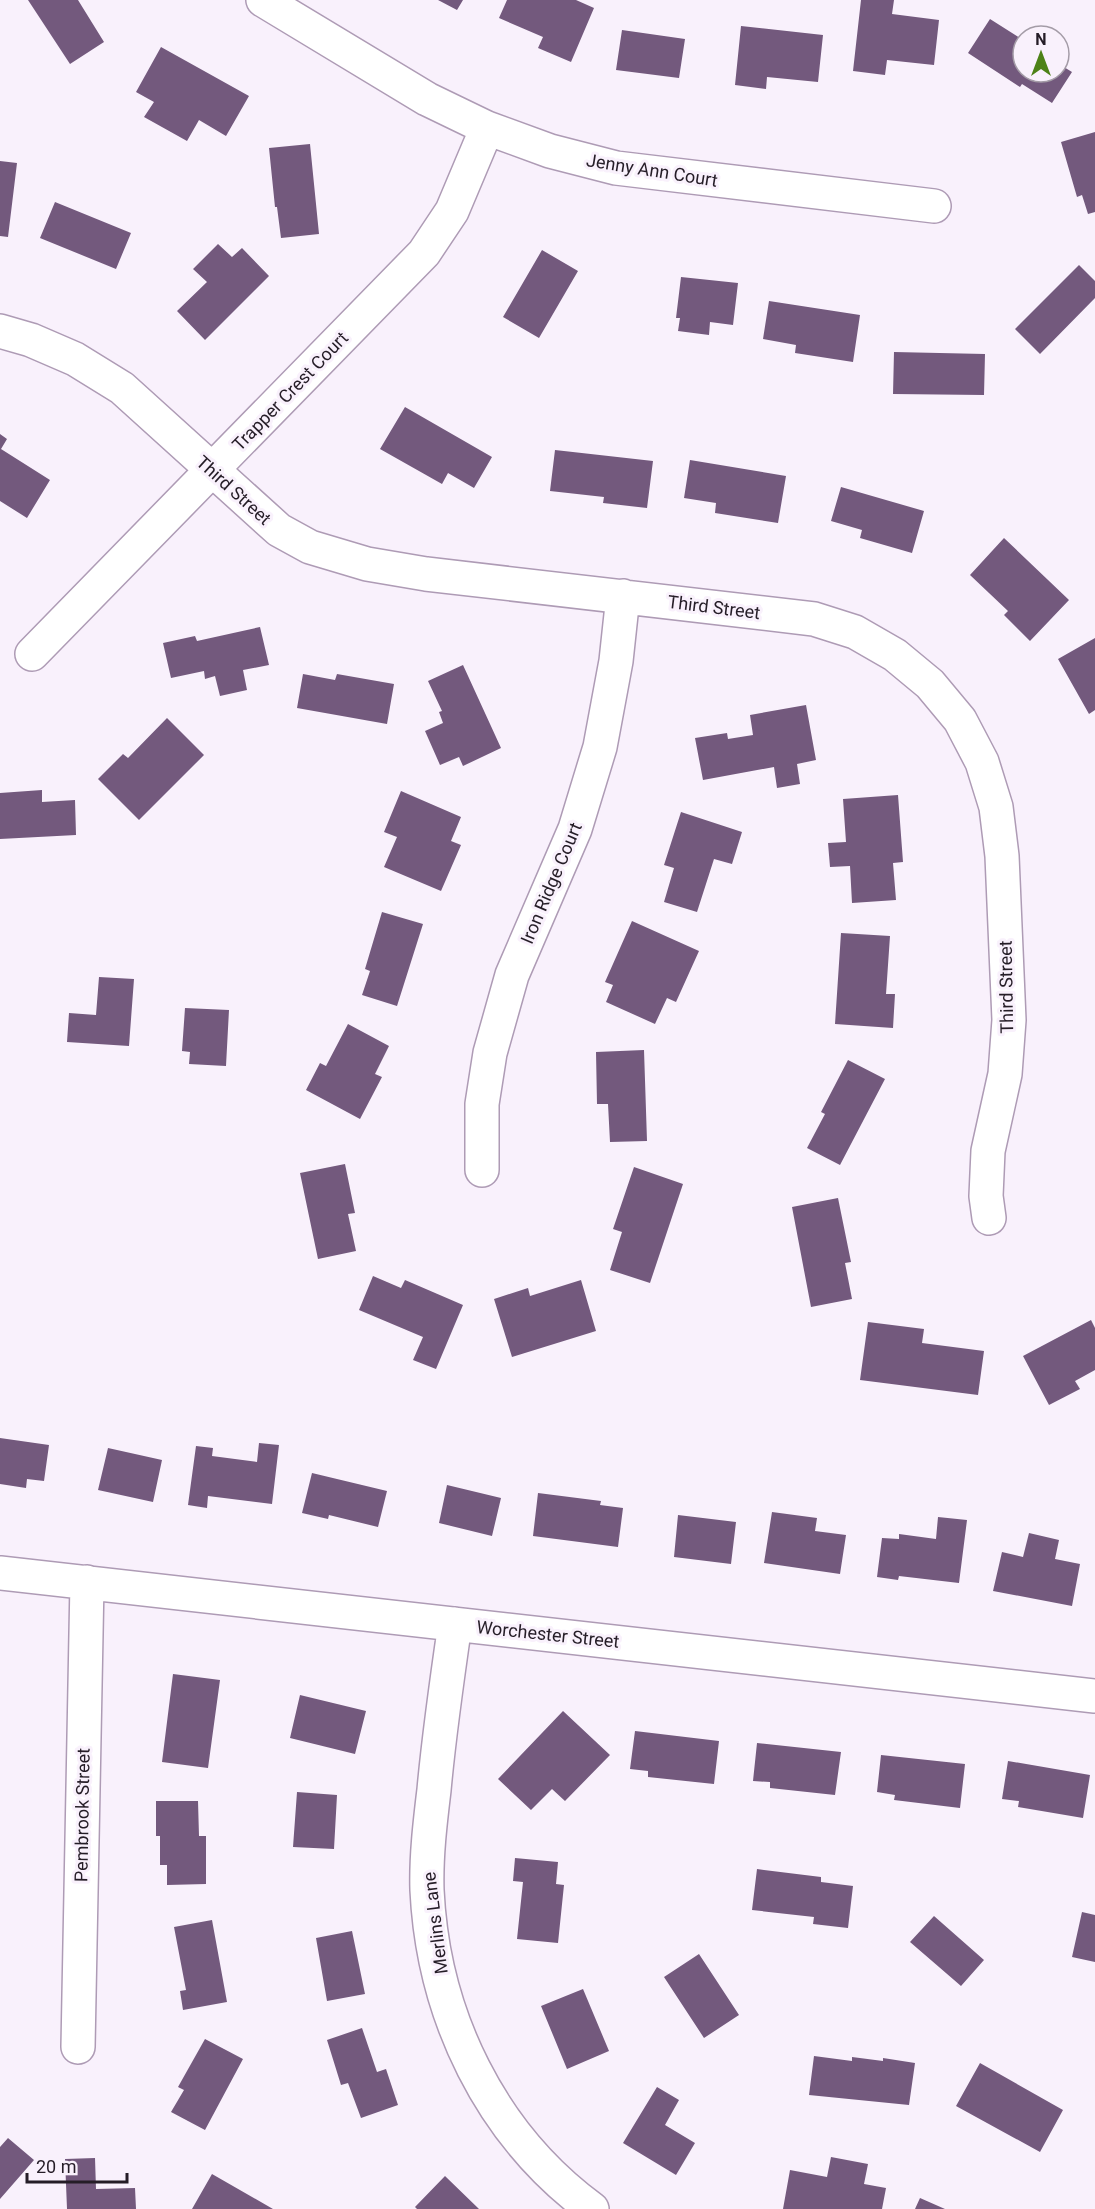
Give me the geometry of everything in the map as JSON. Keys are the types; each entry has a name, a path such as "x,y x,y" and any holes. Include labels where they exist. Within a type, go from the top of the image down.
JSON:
{"street":[{"name":"Jenny Ann Court","path":"263,0 427,99 487,128 550,151 616,168 934,206"},
{"name":"Trapper Crest Court","path":"32,654 424,253 452,211 487,128"},
{"name":"Third Street","path":"0,331 32,340 75,359 122,388 279,530 310,547 367,564 414,572 814,619 855,632 895,655 930,684 960,720 982,762 996,807 1002,856 1009,1020 1005,1074 988,1151 986,1197 989,1218"},
{"name":"Iron Ridge Court","path":"482,1170 482,1104 490,1053 512,975 575,830 600,747 616,661 623,596"},
{"name":"Worchester Street","path":"0,1573 1095,1696"},
{"name":"Pembrook Street","path":"78,2047 87,1582"},
{"name":"Merlins Lane","path":"455,1624 441,1721 429,1838 427,1890 434,1951 448,2007 461,2044 484,2092 531,2155 571,2194 592,2209"}],"building":[{"path":"28,0 78,0 104,42 70,64"},
{"path":"438,0 463,0 457,10"},
{"path":"507,0 576,0 594,8 571,62 538,48 543,37 499,18"},
{"path":"861,0 894,0 892,14 939,20 934,65 887,60 885,75 853,71"},
{"path":"990,19 1011,32 1011,81 968,53"},
{"path":"741,26 823,35 818,82 767,77 766,89 735,85"},
{"path":"622,30 685,39 679,78 616,70"},
{"path":"161,47 249,96 226,136 199,120 187,141 144,117 154,102 136,92"},
{"path":"1022,84 1064,84 1052,103"},
{"path":"1095,132 1095,212 1088,214 1082,195 1077,197 1061,142"},
{"path":"310,144 319,234 281,238 277,207 275,207 269,148"},
{"path":"0,161 17,163 8,237 0,236"},
{"path":"55,202 131,233 116,269 40,238"},
{"path":"218,244 232,257 242,248 269,276 205,340 177,311 207,282 193,269"},
{"path":"542,250 578,271 539,338 503,317"},
{"path":"1079,265 1095,281 1095,298 1040,354 1015,329"},
{"path":"681,277 738,283 733,325 710,322 709,335 678,331 680,318 676,318"},
{"path":"769,301 860,315 853,362 795,353 796,345 763,339"},
{"path":"894,352 985,354 984,395 893,394"},
{"path":"405,407 492,457 474,488 448,473 442,484 380,449"},
{"path":"0,434 7,439 1,449 50,480 27,518 0,501"},
{"path":"555,450 653,461 647,508 603,503 604,497 550,491"},
{"path":"690,460 786,476 778,523 715,513 716,503 684,498"},
{"path":"841,487 924,511 912,553 860,538 862,530 831,521"},
{"path":"1004,538 1069,600 1030,641 1004,615 1008,611 970,575"},
{"path":"260,627 269,665 243,670 247,690 220,696 215,676 205,679 204,671 171,678 163,643 195,636 197,641"},
{"path":"1095,638 1095,710 1089,714 1058,659"},
{"path":"463,665 501,748 463,766 459,757 440,765 425,731 443,723 439,712 442,711 428,681"},
{"path":"303,674 335,680 337,674 394,684 387,724 297,708"},
{"path":"806,705 816,760 797,764 800,784 777,788 774,767 703,780 695,738 727,733 728,739 753,735 750,715"},
{"path":"167,718 204,755 139,820 98,779 123,754 128,758"},
{"path":"42,790 42,802 75,800 76,835 0,839 0,793"},
{"path":"401,791 461,817 451,841 461,845 441,891 384,867 397,837 384,832"},
{"path":"898,795 903,862 893,863 896,900 852,903 850,866 830,867 828,843 846,842 843,799"},
{"path":"681,812 742,832 732,864 714,859 697,912 664,902 674,868 664,865"},
{"path":"382,912 423,924 397,1006 362,995 370,971 365,969"},
{"path":"632,921 699,951 676,1002 667,998 655,1024 606,1002 613,985 605,982"},
{"path":"841,933 890,936 886,994 895,994 893,1028 835,1024"},
{"path":"99,977 134,979 129,1046 67,1042 69,1013 96,1015"},
{"path":"185,1008 229,1010 226,1066 189,1064 190,1052 182,1051"},
{"path":"348,1024 389,1046 375,1074 382,1077 360,1119 306,1090 320,1063 326,1066"},
{"path":"644,1050 647,1141 610,1142 608,1104 597,1104 596,1052"},
{"path":"848,1060 885,1079 840,1165 807,1148 825,1114 821,1112"},
{"path":"345,1164 355,1213 348,1214 356,1251 318,1259 300,1173"},
{"path":"634,1167 683,1184 650,1283 610,1270 622,1232 613,1229"},
{"path":"838,1198 851,1262 845,1263 852,1299 811,1307 792,1207"},
{"path":"373,1276 401,1288 405,1280 463,1305 436,1369 413,1360 423,1337 359,1310"},
{"path":"581,1280 596,1331 512,1357 494,1299 528,1288 530,1296"},
{"path":"1091,1320 1095,1328 1095,1370 1075,1381 1080,1389 1049,1405 1023,1356"},
{"path":"868,1322 924,1329 922,1343 984,1351 978,1395 860,1380"},
{"path":"0,1438 49,1445 44,1481 27,1479 26,1488 0,1484"},
{"path":"259,1443 279,1445 272,1504 208,1496 207,1508 188,1505 196,1446 213,1448 212,1456 257,1462"},
{"path":"108,1448 162,1460 153,1502 98,1490"},
{"path":"312,1473 387,1491 378,1527 329,1515 328,1519 302,1513"},
{"path":"447,1485 501,1498 492,1536 439,1523"},
{"path":"538,1493 601,1501 600,1505 623,1508 618,1547 533,1536"},
{"path":"772,1512 817,1518 815,1531 846,1535 840,1574 764,1563"},
{"path":"678,1515 736,1522 731,1564 674,1557"},
{"path":"938,1517 967,1520 959,1583 899,1576 898,1580 877,1577 882,1538 899,1539 899,1534 936,1539"},
{"path":"1029,1533 1059,1540 1055,1559 1080,1564 1072,1606 993,1591 1002,1552 1023,1557"},
{"path":"173,1674 220,1680 208,1768 162,1762"},
{"path":"300,1695 366,1711 355,1754 290,1738"},
{"path":"563,1711 610,1755 565,1801 552,1789 531,1810 498,1779"},
{"path":"635,1731 719,1741 714,1784 648,1777 648,1771 630,1769"},
{"path":"757,1743 841,1752 835,1795 770,1788 770,1782 753,1781"},
{"path":"881,1755 965,1764 960,1808 894,1800 895,1795 877,1792"},
{"path":"1008,1761 1090,1775 1083,1818 1018,1807 1019,1801 1002,1799"},
{"path":"297,1792 337,1795 334,1849 293,1847"},
{"path":"156,1801 198,1801 199,1836 206,1836 206,1884 167,1885 167,1865 160,1865 160,1836 156,1836"},
{"path":"515,1858 558,1862 556,1884 564,1885 558,1943 517,1939 523,1882 513,1881"},
{"path":"757,1869 821,1877 821,1882 853,1886 848,1928 813,1924 814,1917 752,1910"},
{"path":"1082,1912 1095,1915 1095,1962 1072,1957"},
{"path":"934,1916 984,1960 961,1986 910,1942"},
{"path":"212,1920 227,2002 183,2010 180,1991 186,1990 174,1927"},
{"path":"352,1931 365,1994 327,2001 316,1938"},
{"path":"699,1954 739,2015 704,2038 664,1977"},
{"path":"583,1989 609,2051 567,2069 541,2006"},
{"path":"362,2028 377,2072 386,2069 398,2105 361,2118 348,2083 341,2085 327,2040"},
{"path":"205,2039 243,2059 205,2130 171,2112 184,2090 178,2087"},
{"path":"814,2056 852,2061 852,2057 883,2061 883,2058 915,2063 909,2105 809,2095"},
{"path":"980,2063 1063,2110 1040,2152 956,2106"},
{"path":"657,2087 679,2100 665,2125 695,2143 676,2175 623,2143"},
{"path":"8,2138 34,2160 0,2199 0,2147"},
{"path":"831,2157 868,2164 864,2184 886,2188 882,2209 783,2209 790,2170 827,2177"},
{"path":"95,2158 96,2189 135,2188 136,2209 67,2209 65,2159"},
{"path":"212,2174 273,2209 192,2209"},
{"path":"445,2176 479,2209 417,2209 415,2207"},
{"path":"920,2198 945,2209 915,2209"}]}
